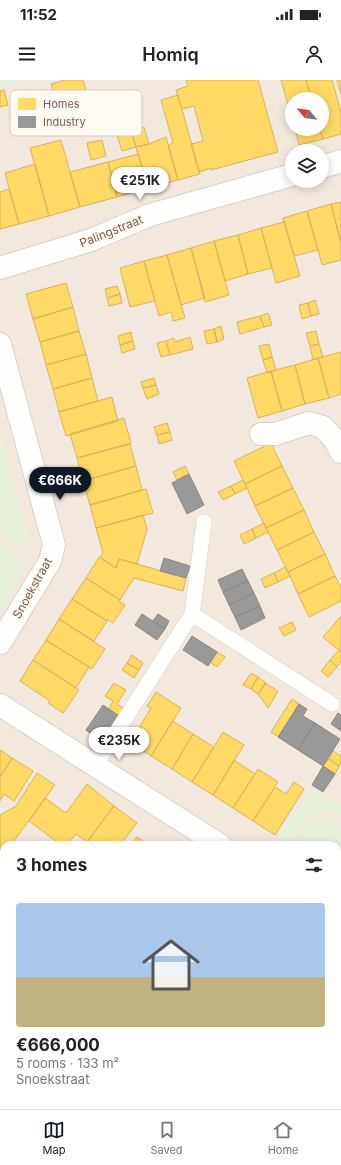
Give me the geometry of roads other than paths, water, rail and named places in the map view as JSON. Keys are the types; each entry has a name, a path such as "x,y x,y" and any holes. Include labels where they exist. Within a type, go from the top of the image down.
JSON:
{"street":[{"path":"329,165 341,161"},
{"name":"Palingstraat","path":"0,268 92,240 150,215 285,177"},
{"name":"Snoekstraat","path":"0,344 54,545 50,561 0,643"},
{"path":"261,434 275,434 309,423 323,427 339,443"},
{"path":"0,705 214,841"}],"lane":[{"path":"95,766 192,614 204,522"},
{"path":"192,614 332,704"}]}
